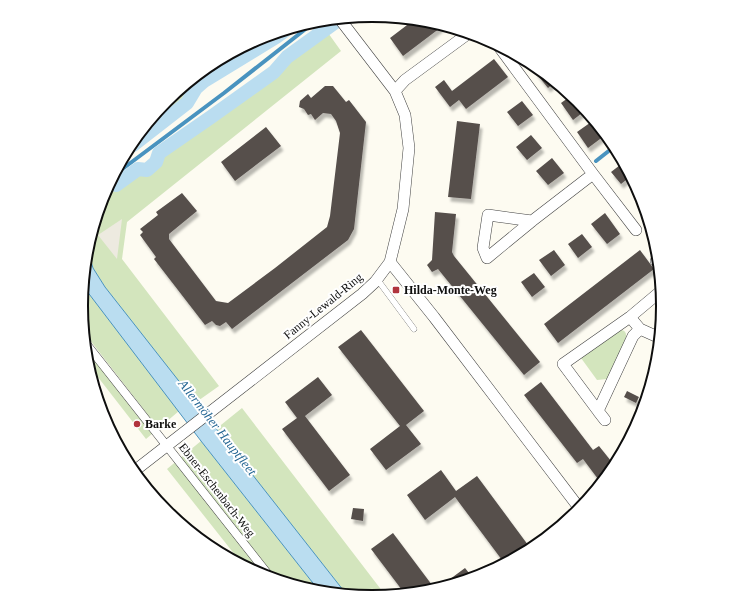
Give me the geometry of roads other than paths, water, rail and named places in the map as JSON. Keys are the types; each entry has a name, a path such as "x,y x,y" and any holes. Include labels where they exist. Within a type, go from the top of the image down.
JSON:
{"street":[{"name":"Fanny-Lewald-Ring","path":"139,468 362,294 377,279 390,262 403,209 409,148 405,114 395,91 343,24"},
{"path":"395,91 405,80 463,37"},
{"path":"505,55 636,230"},
{"path":"532,221 488,215 483,248 487,258 593,174"},
{"path":"390,262 415,292 576,504"},
{"path":"605,420 563,364 630,317 655,296"},
{"path":"630,317 640,329 654,335"},
{"path":"598,410 634,336 640,329"},
{"name":"Ebner-Eschenbach-Weg","path":"91,350 263,568"},
{"path":"587,396 610,386"}],"lane":[{"path":"377,279 414,328"}],"water":[{"path":"91,262 93,268 105,287 342,588 314,584 201,441 89,293"}],"waterway":[{"path":"115,184 138,169 147,170 156,162 159,153 274,72 287,57 332,24"},
{"path":"124,168 224,93 304,31"},
{"path":"145,136 187,103 196,88 204,81 267,42"},
{"path":"596,161 609,150"}],"place":[{"name":"Hilda-Monte-Weg","path":"396,290"},
{"name":"Barke","path":"137,424"}],"water label":[{"name":"Allermöher Hauptfleet","path":"218,427"}]}
